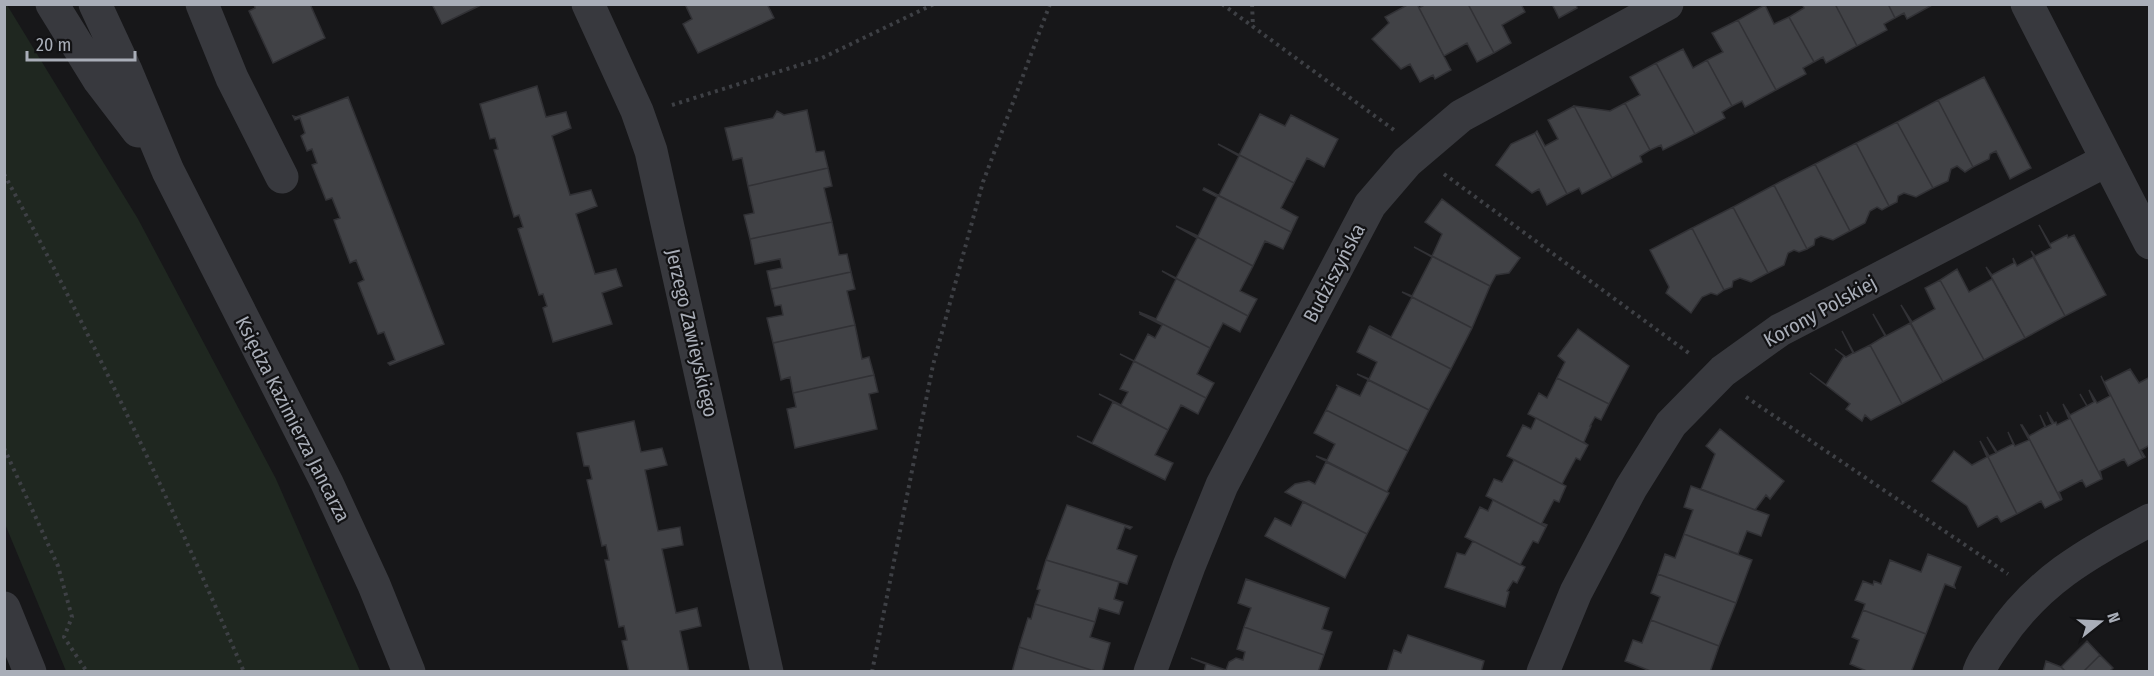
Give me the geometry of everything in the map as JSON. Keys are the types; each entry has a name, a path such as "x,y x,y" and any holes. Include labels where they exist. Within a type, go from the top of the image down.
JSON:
{"street":[{"name":"Księdza Kazimierza Jancarza","path":"52,4 99,80 168,171"},
{"name":"Księdza Kazimierza Jancarza","path":"95,4 168,171 327,483 374,585 409,672"},
{"path":"202,4 232,78 282,177"},
{"name":"Jerzego Zawieyskiego","path":"588,4 640,118 651,151 767,672"},
{"name":"Budziszyńska","path":"1150,672 1222,485 1370,204 1407,162 1461,116 1667,4"},
{"path":"2027,4 2150,243"},
{"name":"Korony Polskiej","path":"1543,672 1576,592 1631,488 1671,424 1723,370 1780,330 2107,160"},
{"path":"1979,672 1982,663 2010,622 2047,583 2088,553 2150,520"},
{"path":"4,608 30,672"}],"path":[{"path":"640,118 666,107 822,58 934,4"},
{"path":"872,672 933,365 983,182 1050,4"},
{"path":"1222,4 1403,137"},
{"path":"1252,4 1253,27"},
{"path":"1437,168 1695,359"},
{"path":"4,174 151,461 244,672"},
{"path":"1740,393 2012,576"},
{"path":"4,448 58,566 72,616 64,637 87,672"}],"shaded area":[{"path":"4,5 7,5 138,219 276,479 360,671 66,671 5,524"}],"building":[{"path":"254,4 310,4 325,38 273,63 249,11 255,8"},
{"path":"432,4 483,4 442,24"},
{"path":"685,4 767,4 774,18 698,53 683,24 692,19"},
{"path":"1409,4 1417,4 1451,70 1435,79 1433,75 1420,82 1410,64 1401,69 1372,39 1389,23 1385,17"},
{"path":"1426,4 1468,4 1494,53 1477,62 1467,43 1444,56 1419,8"},
{"path":"1468,4 1521,4 1525,12 1502,25 1511,43 1494,53"},
{"path":"1552,4 1576,4 1577,8 1559,18"},
{"path":"1802,4 1835,4 1857,46 1826,63 1823,57 1814,62 1789,17 1804,8"},
{"path":"1835,4 1888,4 1895,18 1884,24 1887,30 1857,46"},
{"path":"1888,4 1934,4 1907,19 1904,13 1895,18"},
{"path":"1765,5 1774,24 1789,17 1814,62 1803,68 1806,74 1776,90 1738,20"},
{"path":"1738,20 1776,90 1745,107 1742,101 1732,106 1707,60 1723,52 1712,33"},
{"path":"1683,49 1693,68 1707,60 1732,106 1722,112 1725,118 1695,134 1656,63"},
{"path":"1656,63 1695,134 1663,150 1661,145 1650,150 1625,103 1640,95 1630,77"},
{"path":"1984,77 2031,168 2010,179 1996,151 1990,154 1989,159 1973,167 1938,100"},
{"path":"537,86 546,117 566,112 571,128 552,136 570,195 591,190 597,206 576,214 595,274 616,269 622,286 602,293 612,324 553,342 543,308 547,306 543,294 539,295 518,229 523,227 519,215 514,217 494,150 498,149 495,138 490,139 480,104"},
{"path":"348,97 444,344 390,365 388,363 395,360 384,332 378,334 358,283 364,280 356,260 350,263 334,220 340,218 332,198 326,200 312,165 317,163 312,149 307,151 301,136 305,133 300,118 295,120 293,116 296,117"},
{"path":"1938,100 1973,167 1965,172 1957,166 1951,169 1948,181 1933,188 1897,122"},
{"path":"1625,103 1650,150 1640,156 1642,162 1612,178 1574,106 1610,111"},
{"path":"1574,106 1612,178 1582,194 1579,188 1567,194 1535,133 1537,131 1545,146 1558,139 1548,120"},
{"path":"807,110 816,152 824,151 828,168 748,186 742,158 733,160 725,128 773,118 777,111 784,115"},
{"path":"1260,114 1285,126 1291,115 1338,139 1324,167 1307,158 1294,183 1239,155"},
{"path":"1897,122 1933,188 1916,197 1904,193 1898,196 1897,202 1889,206 1856,143"},
{"path":"1535,133 1567,194 1547,205 1539,189 1532,193 1496,165 1511,144"},
{"path":"1856,143 1889,206 1882,210 1877,207 1870,211 1865,223 1850,231 1815,164"},
{"path":"1218,144 1294,183 1281,208 1298,217 1291,232 1215,194 1219,195 1239,156"},
{"path":"1815,164 1850,231 1833,240 1821,236 1815,239 1814,245 1807,249 1774,185"},
{"path":"828,168 832,186 824,188 832,222 750,239 744,215 754,213 748,186"},
{"path":"1774,185 1807,249 1788,253 1784,265 1768,273 1733,207"},
{"path":"1204,188 1291,232 1283,249 1265,241 1253,266 1176,226 1198,236 1217,197 1203,190"},
{"path":"1442,199 1520,258 1509,273 1496,275 1490,286 1432,256 1442,234 1425,222"},
{"path":"1733,207 1768,273 1751,282 1740,278 1733,281 1732,287 1724,290 1692,228"},
{"path":"832,222 839,255 847,254 851,272 771,289 767,271 782,268 780,259 755,264 750,239"},
{"path":"2039,225 2050,244 2067,235 2068,238 2074,235 2106,295 2065,316 2031,251 2035,256 2051,248"},
{"path":"1176,226 1253,266 1240,291 1257,299 1248,316 1162,271 1176,278 1197,238"},
{"path":"1692,228 1724,290 1717,295 1711,293 1702,297 1691,313 1666,293 1669,287 1650,250"},
{"path":"1414,247 1490,286 1472,328 1402,292 1412,296 1432,257"},
{"path":"2033,257 2065,316 2025,338 1986,267 1992,275 2014,263 2013,258 2017,266"},
{"path":"1957,269 1969,292 1992,279 2025,338 1984,360 1940,280"},
{"path":"1162,271 1248,316 1240,332 1223,323 1210,348 1139,312 1156,319 1176,279"},
{"path":"851,272 855,289 847,291 855,325 773,343 767,318 783,315 781,305 775,306 771,289"},
{"path":"1940,280 1984,360 1943,382 1901,305 1912,322 1935,309 1925,288"},
{"path":"1412,297 1472,328 1451,369 1369,327 1391,337"},
{"path":"1141,313 1210,348 1197,374 1214,383 1206,398 1120,354 1134,361 1148,334 1155,338 1162,325"},
{"path":"1873,314 1886,336 1910,323 1943,382 1902,404 1870,345 1885,336"},
{"path":"855,325 862,359 869,357 874,375 793,393 790,377 781,380 773,343"},
{"path":"1369,327 1451,369 1429,410 1357,374 1369,379 1377,362 1357,352"},
{"path":"1578,329 1629,366 1609,404 1557,378 1565,362 1558,356"},
{"path":"1842,331 1854,353 1870,345 1902,404 1871,420 1865,415 1862,421 1846,409 1850,404 1810,373 1826,385 1844,356 1835,349 1846,357 1853,353"},
{"path":"1134,361 1206,398 1198,414 1181,405 1168,430 1099,394 1121,405 1128,392 1120,389"},
{"path":"2130,369 2139,383 2150,377 2150,445 2141,450 2145,457 2143,458 2104,382"},
{"path":"874,375 878,392 869,394 877,429 795,448 787,409 796,407 793,393"},
{"path":"2101,376 2143,458 2128,466 2124,459 2100,471 2102,479 2063,404 2070,415 2094,402 2089,390 2097,403 2110,396"},
{"path":"1557,378 1609,404 1601,420 1595,417 1590,426 1584,442 1588,445 1528,414 1539,393 1547,398"},
{"path":"1368,380 1429,410 1408,451 1326,410 1338,386 1336,385 1360,396"},
{"path":"1113,402 1168,430 1155,455 1173,463 1165,480 1077,436 1092,443"},
{"path":"2063,404 2102,479 2086,487 2082,480 2059,492 2061,500 2022,425 2029,436 2045,427 2040,415 2046,427 2052,424 2047,412 2057,425 2069,419"},
{"path":"1326,410 1408,451 1387,492 1316,456 1327,460 1335,444 1314,433"},
{"path":"1536,418 1588,445 1580,460 1576,458 1562,484 1507,456 1523,425 1531,429"},
{"path":"634,421 641,452 662,448 667,465 645,470 658,531 680,527 683,545 662,549 676,613 697,608 701,626 680,631 689,672 629,672 622,641 627,640 624,626 619,627 605,560 609,560 606,545 602,546 587,480 592,479 589,466 584,466 577,433"},
{"path":"2022,425 2061,500 2045,508 2041,501 2017,514 1980,441 1989,456 1996,453 1987,437 1997,452 2013,444 2008,432 2015,446 2029,440"},
{"path":"1720,429 1784,481 1770,499 1766,495 1755,510 1701,489 1715,454 1706,446"},
{"path":"1980,441 2017,514 2001,522 1997,516 1978,527 1967,506 1932,481 1954,451 1972,465 1987,457"},
{"path":"1514,460 1566,486 1559,502 1554,500 1542,523 1547,525 1546,527 1486,496 1494,479 1502,482"},
{"path":"1326,462 1389,493 1367,534 1285,492 1295,484 1309,481 1315,484"},
{"path":"1691,486 1769,515 1761,536 1747,531 1738,554 1684,534 1693,510 1684,507"},
{"path":"1493,500 1546,527 1538,543 1533,541 1520,565 1465,537 1480,507 1488,511"},
{"path":"1303,502 1367,534 1345,578 1265,536 1275,518 1291,526"},
{"path":"1067,505 1132,527 1130,529 1125,527 1117,549 1137,556 1127,584 1046,560"},
{"path":"1684,534 1752,560 1736,603 1658,574 1665,554 1675,558"},
{"path":"1473,541 1525,567 1517,583 1513,581 1507,591 1509,592 1505,607 1445,587 1457,553 1465,555"},
{"path":"1928,554 1961,567 1955,588 1945,584 1926,634 1863,610 1865,604 1855,600 1863,581 1873,585 1874,581 1881,584 1890,560 1921,572"},
{"path":"1046,560 1119,582 1114,599 1123,602 1119,614 1099,608 1095,622 1035,604"},
{"path":"1658,574 1736,603 1719,646 1651,620 1660,597 1651,593"},
{"path":"1246,579 1329,608 1322,629 1332,632 1324,655 1244,627 1251,608 1238,603"},
{"path":"1035,604 1095,622 1090,637 1110,643 1102,672 1019,647"},
{"path":"1863,610 1926,634 1911,672 1869,672 1850,664 1859,640 1852,637"},
{"path":"1651,620 1719,646 1710,672 1653,672 1625,661 1633,640 1642,643"},
{"path":"1244,627 1324,655 1318,672 1231,672 1226,670 1229,662 1236,658 1243,660 1245,652 1237,649"},
{"path":"1408,635 1484,661 1481,672 1387,672 1394,650 1401,653"},
{"path":"2087,641 2100,655 2083,672 2066,672 2061,667"},
{"path":"1019,647 1091,670 1091,672 1012,672"},
{"path":"2100,655 2113,668 2109,672 2083,672"},
{"path":"1191,658 1231,672 1204,672 1206,664"},
{"path":"2046,661 2061,667 2066,672 2043,672"}]}
